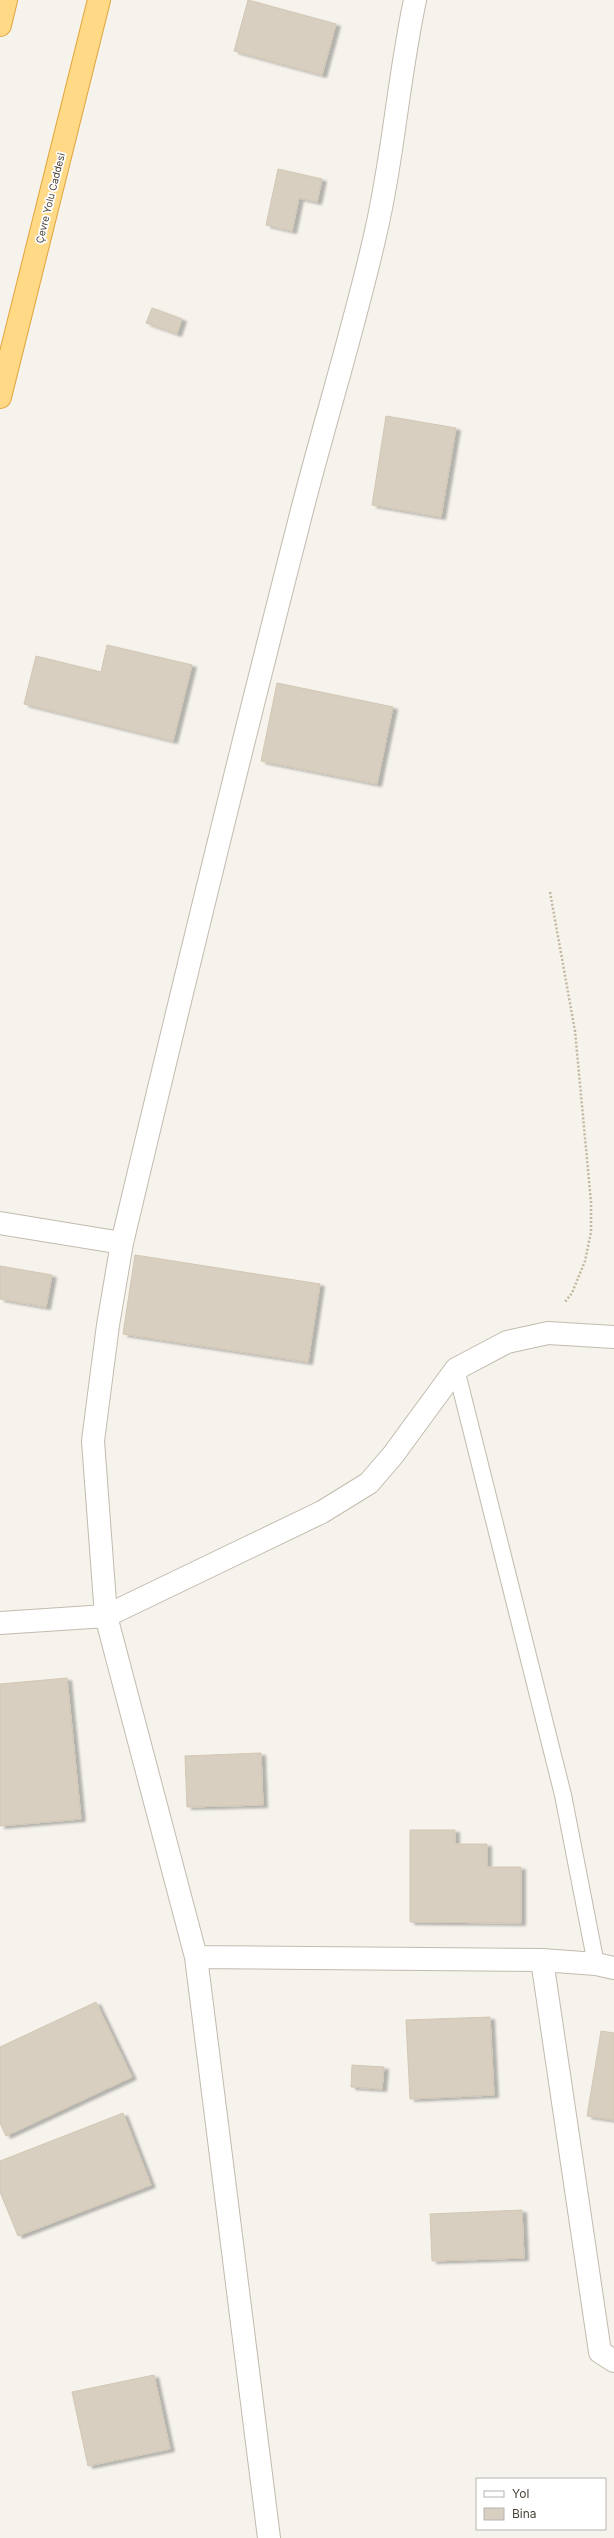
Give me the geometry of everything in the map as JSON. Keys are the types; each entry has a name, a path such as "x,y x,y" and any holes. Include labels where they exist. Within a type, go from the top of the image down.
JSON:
{"highway":[{"path":"0,25 6,0"},
{"name":"Çevre Yolu Caddesi","path":"0,397 99,0"}],"street":[{"path":"269,2538 196,1957 106,1616 93,1442 108,1325 122,1243 222,826 314,461 373,243 390,168 402,72 415,0"},
{"path":"0,1223 122,1243"},
{"path":"0,1622 106,1616 322,1512 369,1483 393,1455 456,1369 507,1342 548,1333 614,1337"},
{"path":"196,1957 542,1960 605,1966"},
{"path":"542,1960 600,2352 614,2361"}],"lane":[{"path":"456,1369 605,1966"}],"path":[{"path":"548,1333 557,1313 572,1293 579,1277 591,1232 591,1210 575,1031 550,892"}],"building":[{"path":"248,0 336,24 322,75 234,51"},
{"path":"278,169 322,179 317,202 299,198 292,231 266,225"},
{"path":"152,308 182,319 177,334 146,323"},
{"path":"386,416 456,428 441,517 372,505"},
{"path":"107,645 192,665 173,741 24,704 36,656 101,672"},
{"path":"277,683 393,707 377,784 261,761"},
{"path":"135,1255 320,1284 308,1362 123,1334"},
{"path":"0,1266 52,1275 46,1307 0,1299"},
{"path":"67,1678 81,1819 0,1826 0,1684"},
{"path":"261,1753 263,1805 187,1807 185,1756"},
{"path":"410,1830 455,1830 455,1844 487,1844 487,1867 521,1867 521,1923 410,1922"},
{"path":"96,2002 132,2077 6,2136 0,2123 0,2047"},
{"path":"490,2017 494,2095 410,2099 406,2020"},
{"path":"601,2031 614,2033 614,2120 587,2116"},
{"path":"352,2065 384,2067 382,2089 351,2087"},
{"path":"123,2113 151,2185 18,2236 0,2192 0,2161"},
{"path":"522,2210 524,2258 432,2261 430,2214"},
{"path":"154,2375 170,2449 88,2466 72,2392"}]}
